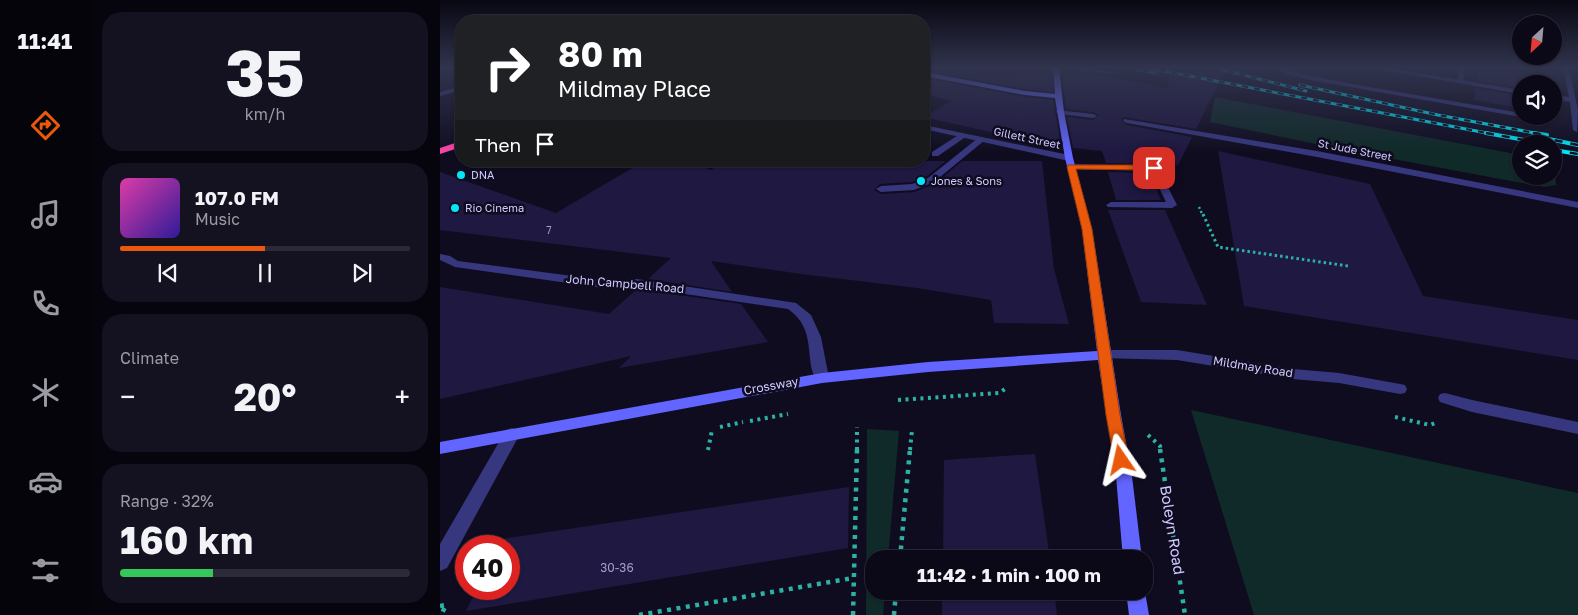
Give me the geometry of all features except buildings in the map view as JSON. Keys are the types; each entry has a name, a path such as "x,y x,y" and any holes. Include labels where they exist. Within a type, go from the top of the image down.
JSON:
{"highway":[{"path":"440,151 455,146"}],"street":[{"path":"1058,97 1070,162 1087,229 1093,282 1124,476 1132,550"},
{"path":"1414,97 1512,113"},
{"path":"1572,97 1577,130"},
{"path":"1562,98 1573,100"},
{"path":"1060,112 1093,116"},
{"name":"St Jude Street","path":"1127,121 1578,205"},
{"name":"Gillett Street","path":"930,128 1070,162 1154,168 1172,205"},
{"path":"935,154 963,136"},
{"path":"881,189 914,187 931,180 981,140"},
{"path":"1111,205 1172,205"},
{"name":"John Campbell Road","path":"440,257 446,258 455,264 610,285 637,283 792,306 804,315 814,337 822,378"},
{"name":"Crossway","path":"440,448 621,416 760,387 864,372 1013,360 1105,356"},
{"name":"Mildmay Road","path":"1105,356 1176,356 1293,374 1339,378 1400,389"},
{"path":"1445,398 1472,406 1578,428"},
{"path":"440,562 512,434"},
{"path":"1137,600 1139,615"}],"path":[{"path":"1172,205 1199,205 1218,247 1348,266"},
{"path":"852,615 857,427"},
{"path":"708,450 712,430"},
{"path":"901,550 912,430"},
{"name":"Boleyn Road","path":"1160,446 1185,615"},
{"path":"639,615 853,578"},
{"path":"894,615 895,600"},
{"path":"440,606 446,605 441,615"}],"green space":[{"path":"1215,97 1512,153 1512,181 1345,150 1210,122"},
{"path":"1533,185 1556,185 1544,187"},
{"path":"1191,410 1578,493 1578,615 1254,615"},
{"path":"867,429 899,431 889,550 866,550"},
{"path":"866,600 884,600 883,615 866,615"}],"railway":[{"path":"1298,97 1492,134"},
{"path":"1354,97 1540,134"},
{"path":"1486,133 1512,138"},
{"path":"1533,133 1540,134"},
{"path":"1540,134 1547,135"},
{"path":"1562,142 1578,145"},
{"path":"1562,151 1578,154"}],"place":[{"name":"DNA","path":"461,175"},
{"name":"Jones & Sons","path":"921,181"},
{"name":"Rio Cinema","path":"455,208"}],"route":[{"path":"1121,460 1093,282 1087,229 1071,167 1154,168"}]}
